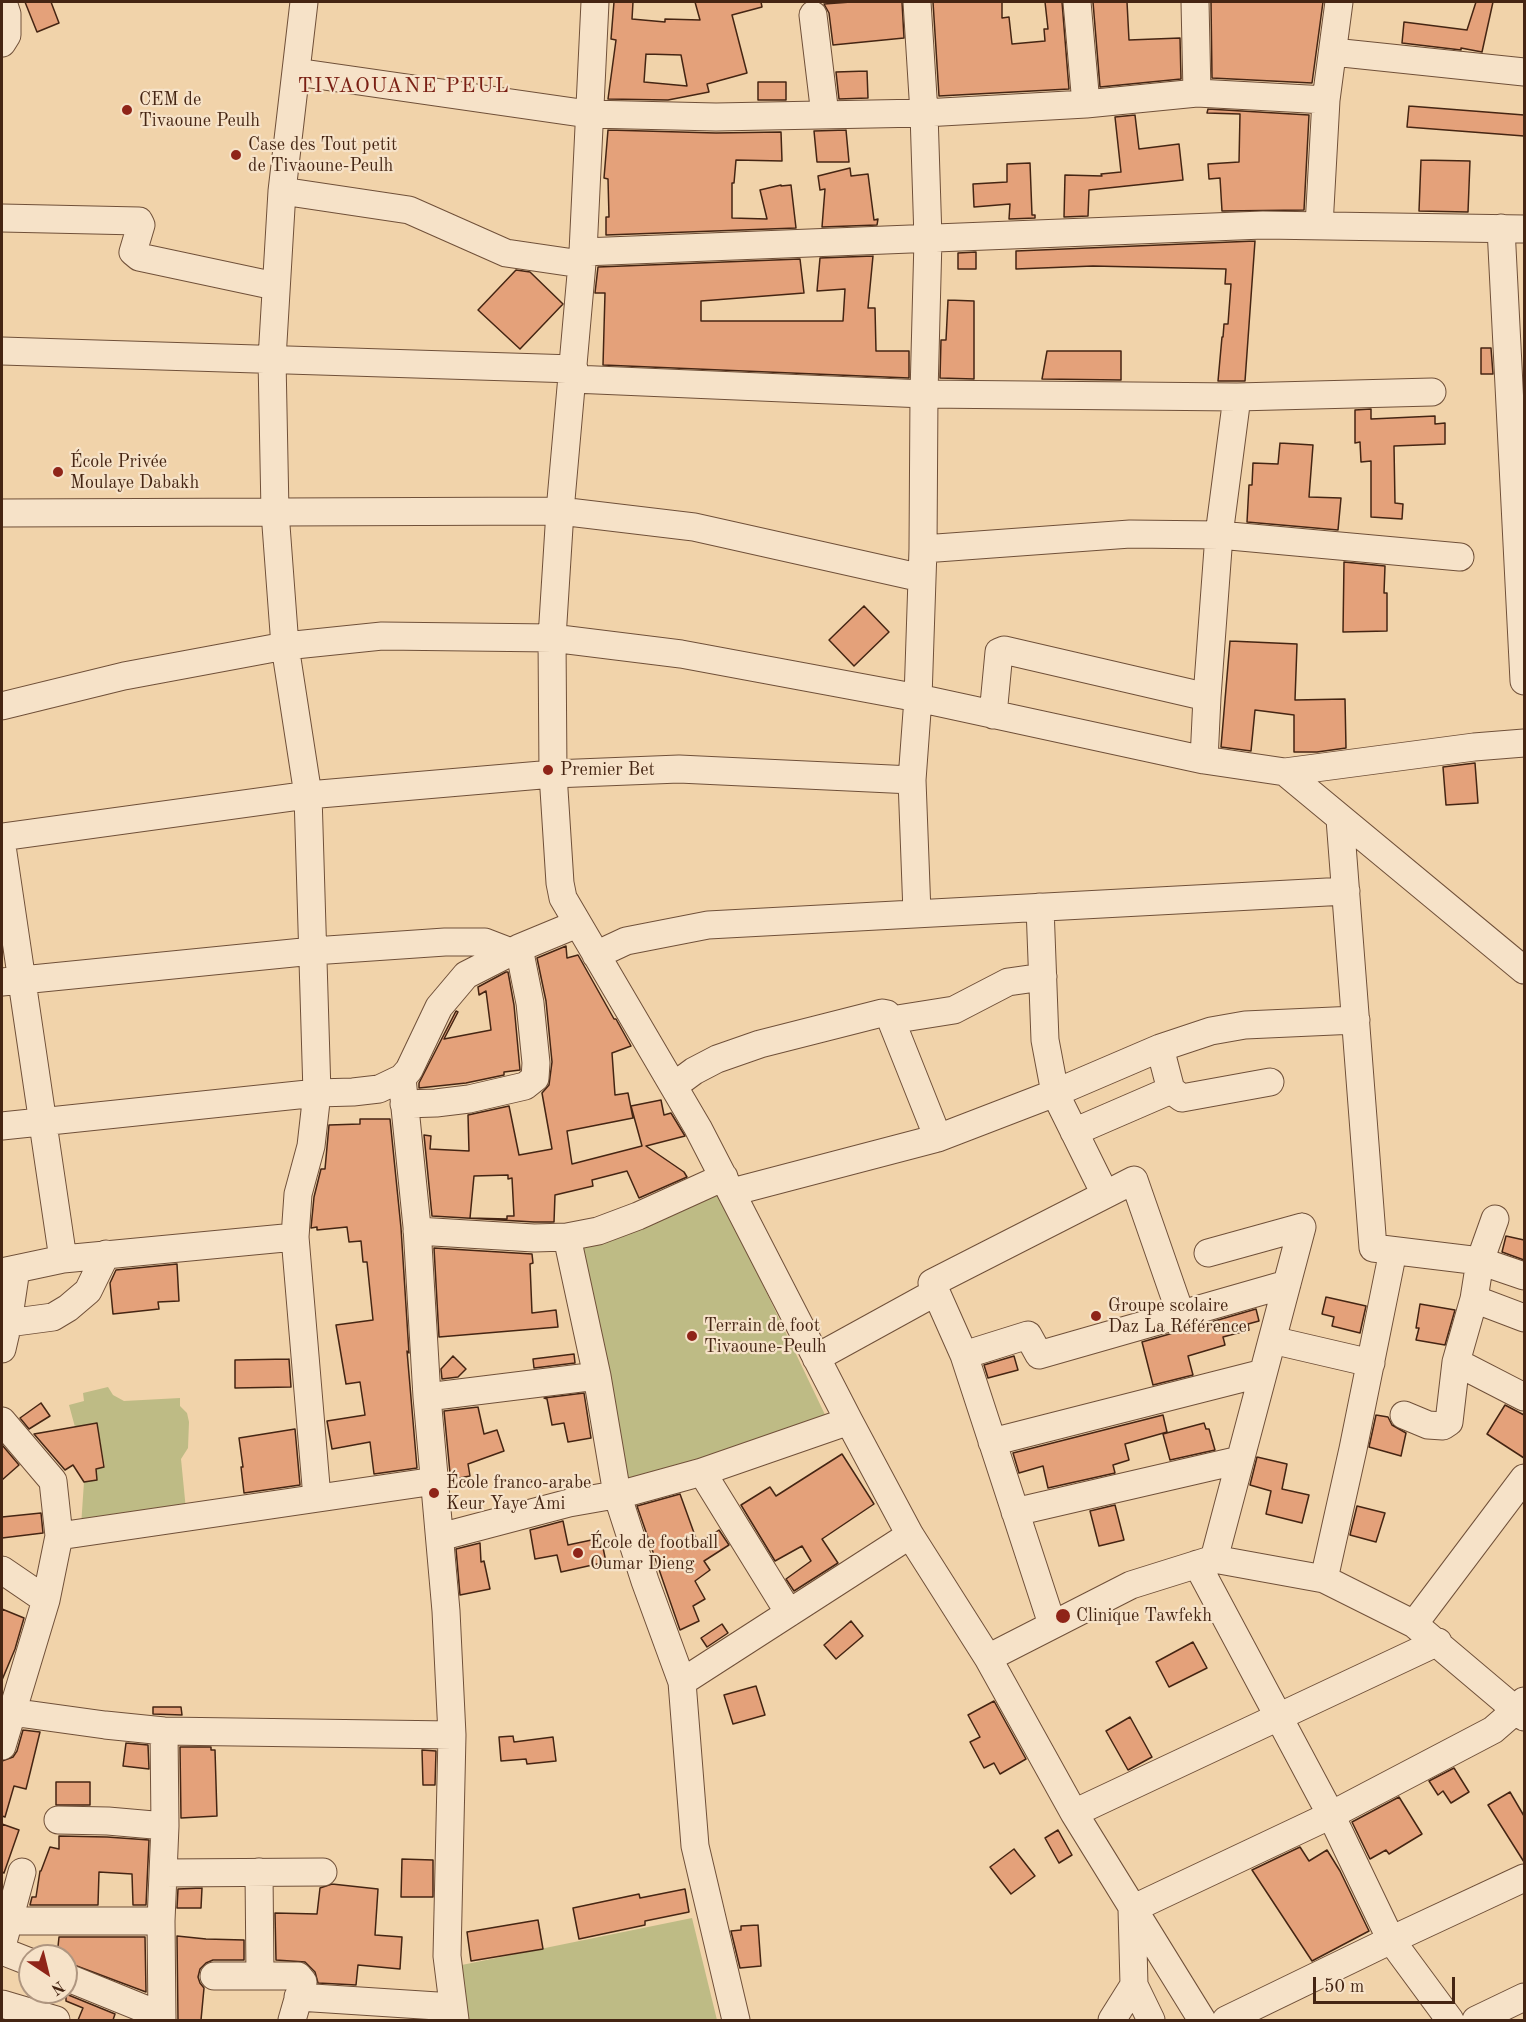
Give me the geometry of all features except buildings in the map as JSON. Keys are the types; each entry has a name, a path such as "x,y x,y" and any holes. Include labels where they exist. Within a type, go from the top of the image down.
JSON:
{"street":[{"path":"2,43 7,35 7,14 3,2"},
{"path":"304,2 282,191 272,359 275,512 285,646 308,795 317,1093 311,1146 298,1194 295,1237 317,1498"},
{"path":"595,2 582,258 560,511 552,638 553,774 563,898 675,1085 910,1535 988,1658 1074,1813 1202,2020"},
{"path":"917,2 924,113 928,238 924,394 924,549 912,780 917,913"},
{"path":"1077,2 1086,104"},
{"path":"1195,2 1197,93"},
{"path":"1319,226 1326,100 1339,2"},
{"path":"813,15 825,115"},
{"path":"1333,52 1524,72"},
{"path":"296,72 588,114 716,117 924,113 1086,104 1197,93 1326,100"},
{"path":"282,191 409,210 506,253 582,258 928,238 1263,225 1513,229 1524,681"},
{"path":"2,218 139,221 141,225 134,252 139,256 275,286"},
{"path":"2,351 272,359 924,394 1237,397 1432,392"},
{"path":"1204,760 1219,535 1237,397"},
{"path":"2,513 560,511 694,527 922,578"},
{"path":"924,549 1130,534 1219,535 1460,557"},
{"path":"2,706 124,676 285,646 382,636 552,638 681,654 918,698 1204,760 1285,772 1474,747 1524,743"},
{"path":"993,715 999,652 1004,650 1207,697"},
{"path":"2,837 308,795 553,774 679,769 912,780"},
{"path":"1285,772 1524,970"},
{"path":"1341,819 1373,1248 1480,1261 1524,1276"},
{"path":"2,846 12,982 43,1121 63,1258"},
{"path":"596,955 626,941 708,925 1346,891"},
{"path":"1040,907 1045,1040 1055,1094 1105,1194"},
{"path":"214,1976 298,1976 303,1982 295,2009 454,2014 447,1956 452,1735 417,1231 403,1091 439,1007 466,975 515,950 577,924"},
{"path":"12,982 313,951 472,941 515,950"},
{"path":"2,1126 317,1093 379,1089 403,1091 436,1103 469,1099 525,1086 535,1078 536,1063 530,1003 515,950"},
{"path":"891,1020 954,1010 1008,982 1042,977"},
{"path":"675,1085 694,1071 717,1059 760,1044 882,1013 887,1014 938,1138"},
{"path":"417,1231 534,1238 567,1237 598,1231 728,1185 938,1138 1055,1094 1160,1048 1211,1031 1245,1025 1356,1020"},
{"path":"1160,1048 1171,1090 1182,1098 1270,1082"},
{"path":"1074,1132 1171,1090"},
{"path":"1052,1624 964,1355 932,1283 1134,1180 1181,1315"},
{"path":"1404,1415 1428,1425 1443,1426 1449,1422 1456,1362 1474,1299 1480,1261 1495,1220"},
{"path":"1208,1253 1302,1227 1240,1460 1206,1562 1391,1940 1450,2020"},
{"path":"106,1254 88,1291 68,1308 53,1317 5,1336 9,1271 63,1258 106,1254 295,1237"},
{"path":"567,1237 597,1376 617,1494 645,1581 682,1682 695,1846 736,2020"},
{"path":"1324,1579 1393,1251"},
{"path":"964,1355 1028,1335 1040,1355 1287,1284"},
{"path":"816,1358 936,1292"},
{"path":"1474,1299 1524,1318"},
{"path":"1272,1340 1371,1363"},
{"path":"1456,1362 1524,1397"},
{"path":"992,1442 1263,1373"},
{"path":"427,1397 597,1376"},
{"path":"2,1421 53,1481 58,1536 46,1600 2,1746"},
{"path":"440,1538 569,1503 617,1494 702,1472 849,1421"},
{"path":"1015,1512 1240,1460"},
{"path":"702,1472 789,1613"},
{"path":"1414,1624 1524,1478"},
{"path":"58,1536 435,1481"},
{"path":"682,1682 910,1535"},
{"path":"988,1658 1131,1585 1206,1562 1324,1579 1414,1624 1522,1709 1493,1730 1331,1815 1132,1908"},
{"path":"2,1570 46,1600"},
{"path":"1074,1813 1437,1642"},
{"path":"11,1712 164,1731 452,1735"},
{"path":"78,1982 162,2018 164,1731"},
{"path":"58,1820 108,1821 165,1826"},
{"path":"22,1872 5,1933 161,1922"},
{"path":"259,1872 260,1976"},
{"path":"163,1873 323,1872"},
{"path":"1226,2020 1524,1878"},
{"path":"1132,1908 1134,1985 1151,2020"},
{"path":"2,1951 18,1957"},
{"path":"1112,2020 1134,1985"},
{"path":"1476,2020 1524,1997"},
{"path":"14,2011 56,2020"}],"shaded area":[{"name":"Terrain de foot Tivaoune-Peulh","path":"719,1193 829,1423 625,1487 579,1249"},
{"path":"108,1387 113,1395 124,1401 180,1398 180,1406 187,1413 189,1422 188,1448 181,1459 186,1510 81,1526 84,1482 97,1480 96,1469 105,1467 97,1424 75,1427 69,1405 84,1401 83,1393"},
{"path":"692,1918 717,2020 462,2020 452,1967"}],"place":[{"name":"CEM de Tivaoune Peulh","path":"127,110"},
{"name":"Case des Tout petit de Tivaoune-Peulh","path":"236,155"},
{"name":"École Privée Moulaye Dabakh","path":"58,472"},
{"name":"Premier Bet","path":"548,770"},
{"name":"Groupe scolaire Daz La Référence","path":"1096,1316"},
{"name":"Terrain de foot Tivaoune-Peulh","path":"692,1336"},
{"name":"École franco-arabe Keur Yaye Ami","path":"434,1493"},
{"name":"École de football Oumar Dieng","path":"578,1553"},
{"name":"Clinique Tawfekh","path":"1063,1616"}],"district":[{"name":"TIVAOUANE PEUL","path":"404,86"}]}
